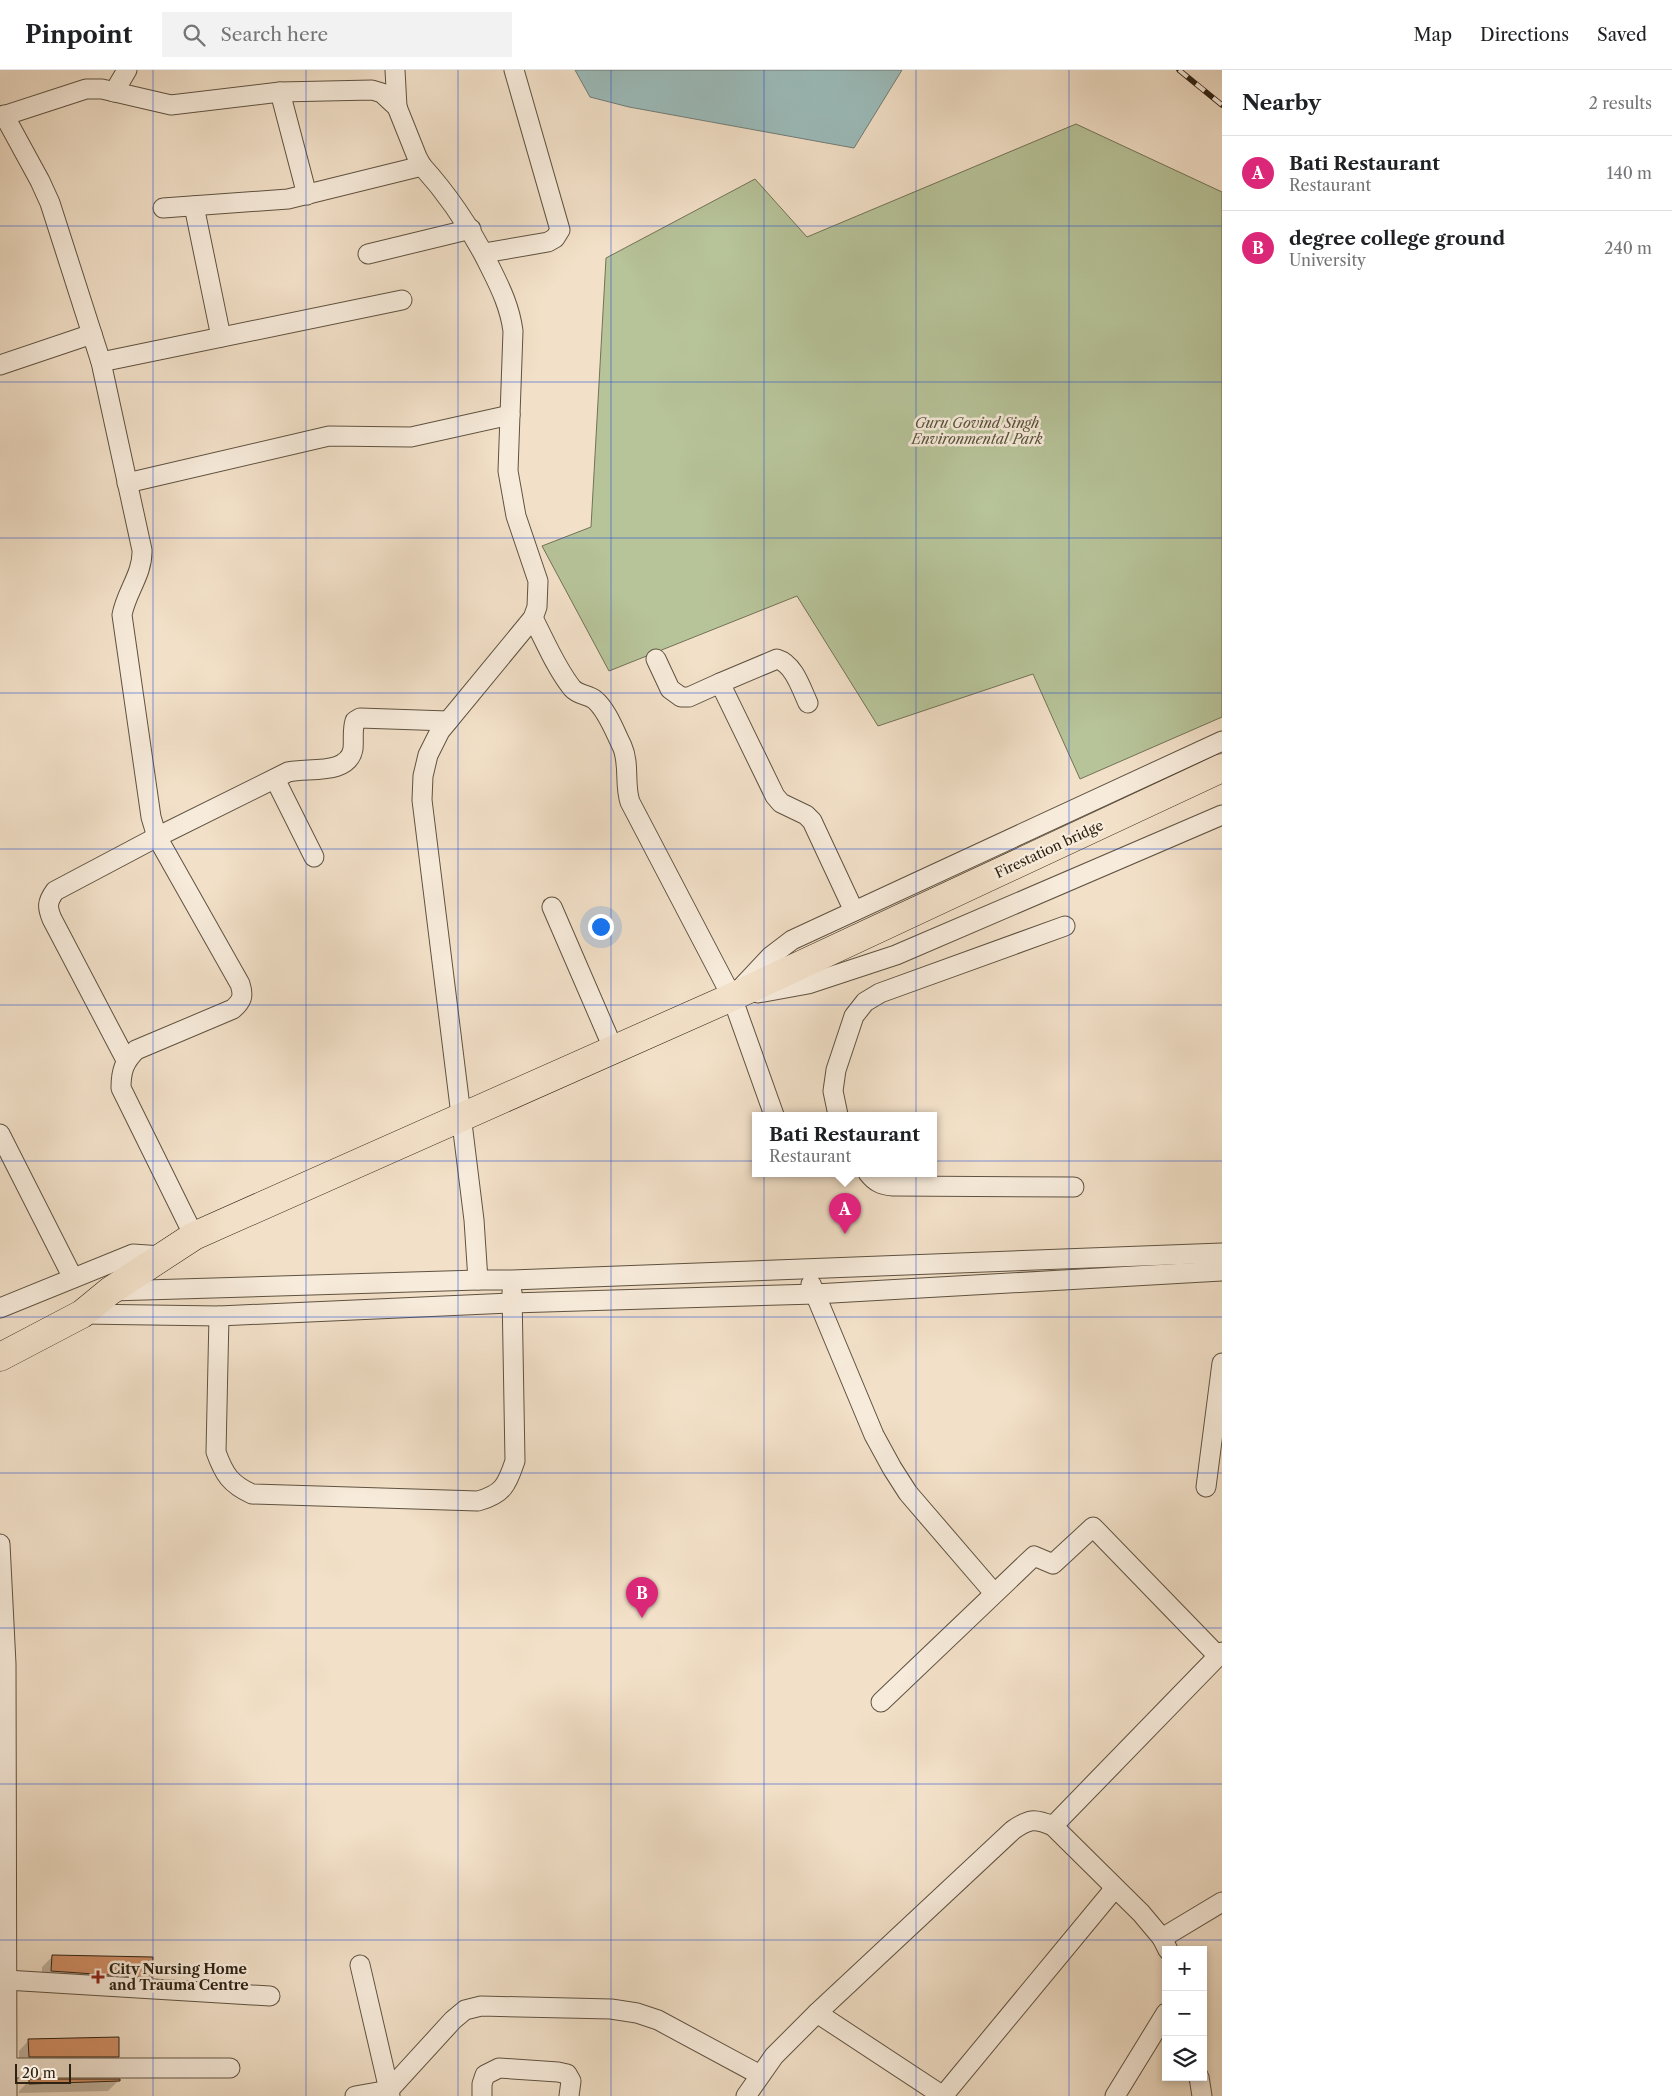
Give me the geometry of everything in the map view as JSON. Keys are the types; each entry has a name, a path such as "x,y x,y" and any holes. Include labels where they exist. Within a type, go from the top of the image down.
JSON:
{"highway":[{"name":"Firestation bridge","path":"0,1358 82,1314 110,1292 194,1236 461,1119 613,1048 732,997 1222,768"}],"street":[{"path":"114,92 127,70"},
{"path":"395,70 397,107 417,157 471,229 505,298 511,315 513,330 508,472 516,516 538,581 537,607 532,618 440,731 428,755 424,776 422,800 474,1220 478,1280"},
{"path":"484,253 548,242 555,238 560,230 514,70"},
{"path":"194,1236 121,1088 121,1072 126,1060 136,1050 233,1009 241,1003 244,994 157,837 151,817 122,615 124,600 139,573 142,562 142,550 101,362 50,203 2,116 86,89 102,89 171,105 280,92 372,90 382,93 397,107"},
{"path":"280,92 307,195"},
{"path":"163,208 307,195 422,166"},
{"path":"194,206 221,337"},
{"path":"368,254 471,229"},
{"path":"101,362 402,300"},
{"path":"0,365 92,334"},
{"path":"127,483 328,436 411,436 510,415"},
{"path":"532,618 568,682 577,693 594,699 601,706 625,757 626,791 630,802 732,997 773,1112"},
{"path":"656,659 670,689 681,698 777,659 784,661 790,668 808,702"},
{"path":"720,683 775,796 788,808 806,814 816,827 854,912"},
{"path":"126,1060 47,908 49,899 55,892 157,837 275,779 297,770 335,767 344,764 353,749 352,730 355,721 360,718 448,721"},
{"path":"732,997 771,956 792,940 1222,741"},
{"path":"275,779 314,857"},
{"path":"732,997 808,984 896,955 1222,815"},
{"path":"552,907 613,1048"},
{"path":"837,1112 833,1091 836,1070 854,1016 865,1002 880,993 1065,926"},
{"path":"0,1134 73,1278"},
{"path":"871,1177 874,1181 883,1185 893,1186 1074,1187"},
{"path":"110,1292 512,1280 1222,1253"},
{"path":"0,1308 133,1254 162,1256"},
{"path":"805,1269 874,1434 892,1468 908,1493 994,1593"},
{"path":"82,1314 219,1316 512,1303 815,1294 1222,1271"},
{"path":"219,1316 216,1452 223,1471 237,1487 252,1494 478,1501 493,1497 508,1483 515,1461 512,1280"},
{"path":"1206,1488 1222,1363"},
{"path":"880,1702 1034,1556 1054,1564 1093,1527 1220,1654 1053,1826"},
{"path":"0,1544 6,1664 3,1718 7,2096"},
{"path":"746,2096 774,2056 817,2013 1013,1830 1026,1821 1039,1820 1053,1826 1141,1913 1165,1944 1222,1902"},
{"path":"817,2013 943,2096 1115,1888"},
{"path":"360,1965 389,2093"},
{"path":"6,1980 270,1996"},
{"path":"354,2096 389,2093 453,2020 465,2010 481,2006 611,2009 637,2013 658,2020 760,2075"},
{"path":"1115,2096 1162,2020"},
{"path":"6,2068 230,2068"},
{"path":"482,2096 482,2084 485,2075 499,2068 567,2074 571,2081 569,2096"},
{"path":"1200,2081 1202,2096"}],"green space":[{"name":"Guru Govind Singh Environmental Park","path":"1076,124 1222,192 1222,717 1080,779 1033,674 878,726 797,596 609,671 542,546 591,527 606,258 755,179 807,237"}],"water":[{"path":"575,70 902,70 854,148 629,107 590,97"}],"building":[{"path":"52,1955 153,1957 152,1978 51,1971"},
{"path":"119,2037 119,2057 29,2057 28,2039"},
{"path":"29,2079 120,2079 120,2081 29,2084"}],"railway":[{"path":"1179,70 1222,105"}],"place":[{"name":"Bati Restaurant","path":"845,1234"},
{"name":"degree college ground","path":"642,1618"},
{"name":"City Nursing Home and Trauma Centre","path":"98,1977"}]}
